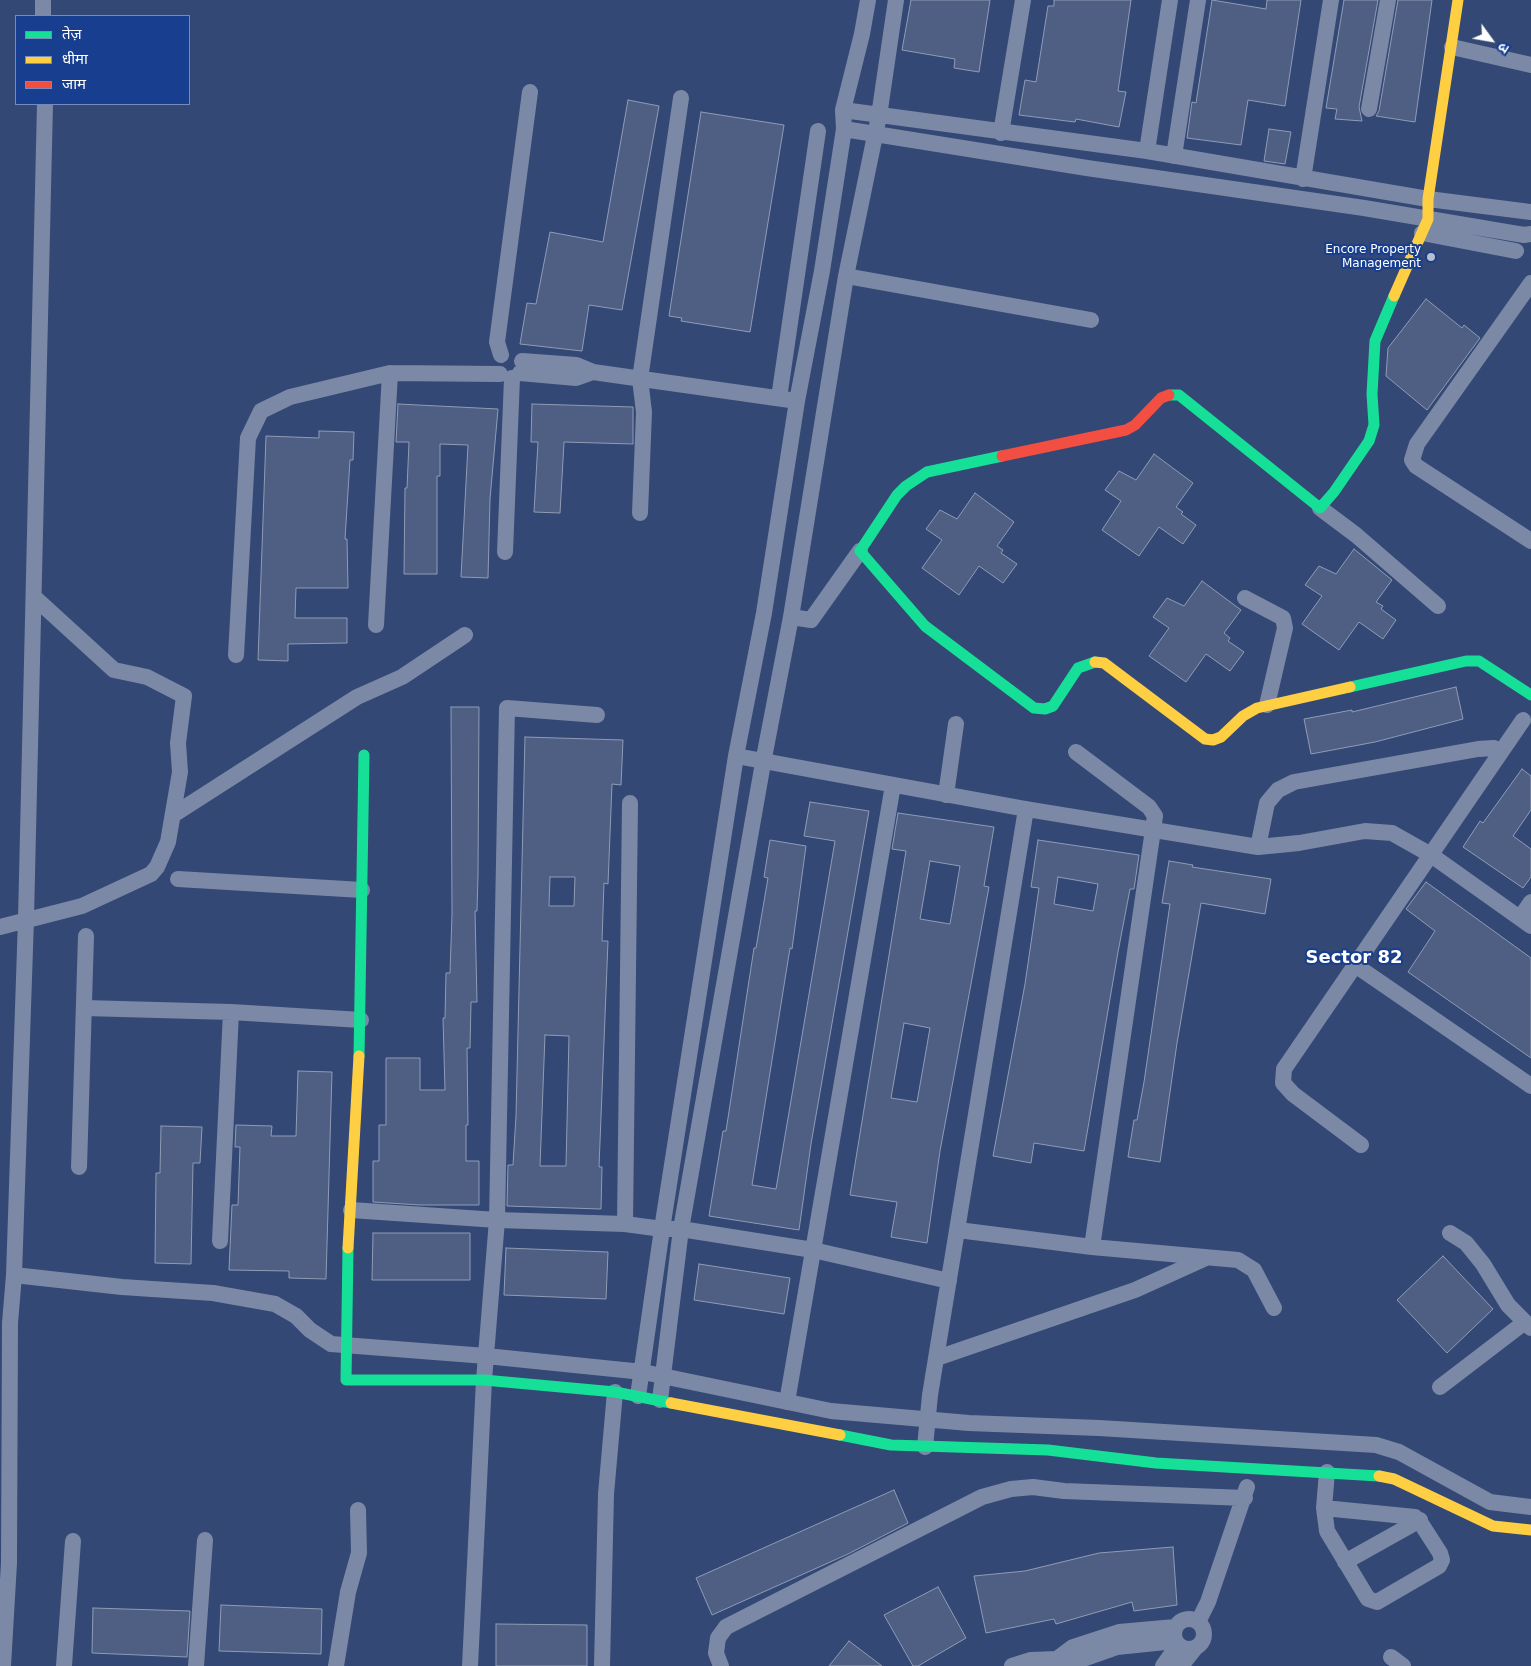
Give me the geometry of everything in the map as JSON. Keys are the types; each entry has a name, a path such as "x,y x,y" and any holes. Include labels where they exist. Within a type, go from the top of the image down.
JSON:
{"street":[{"path":"43,0 43,15"},
{"path":"638,1396 736,756 764,613 798,402 822,271 844,129 844,110 868,0"},
{"path":"660,1400 681,1229 763,763 791,617 846,276 879,116 896,0"},
{"path":"1001,133 1023,0"},
{"path":"1147,151 1170,0"},
{"path":"1174,156 1198,0"},
{"path":"1303,179 1330,0"},
{"path":"1369,109 1388,0"},
{"path":"1320,508 1334,492 1369,441 1374,425 1372,394 1375,341 1425,226 1458,0"},
{"path":"1452,47 1531,65"},
{"path":"513,372 496,363 500,355 497,342 530,92"},
{"path":"1156,92 1183,96"},
{"path":"640,513 644,412 640,379 682,98"},
{"path":"3,1666 9,1563 10,1323 14,1275 26,919 45,105"},
{"path":"844,110 1001,133 1147,151 1428,199 1531,212"},
{"path":"844,129 1425,226 1524,235 1531,234"},
{"path":"779,398 791,300 818,131"},
{"path":"1425,226 1516,251"},
{"path":"846,276 1091,320"},
{"path":"1531,283 1417,444 1412,460 1416,466 1531,541"},
{"path":"500,355 513,353 505,552"},
{"path":"236,655 248,438 262,411 290,397 390,373 513,372 576,365 593,372 798,402"},
{"path":"376,625 390,373"},
{"path":"791,617 812,620 897,495 906,486 927,472 1126,430 1135,425 1160,398 1171,394 1178,395 1356,535 1438,606"},
{"path":"856,556 925,626 1034,708 1045,709 1053,706 1078,668 1091,662 1104,662 1205,739 1213,740 1222,737 1243,716 1257,708 1466,661 1479,661 1488,664 1531,695"},
{"path":"0,927 82,906 151,874 157,867 168,842 180,772 178,743 184,696 147,676 114,670 34,598"},
{"path":"1245,598 1283,618 1285,628 1267,706"},
{"path":"173,815 358,697 402,677 465,634"},
{"path":"470,1666 484,1380 497,1220 508,708 597,715"},
{"path":"1361,1145 1293,1094 1284,1083 1284,1069 1523,720"},
{"path":"946,795 956,724"},
{"path":"1258,847 1267,803 1278,790 1294,782 1478,749 1494,748 1501,752"},
{"path":"1076,752 1149,807 1155,816 1092,1247"},
{"path":"364,756 360,1020 350,1210 346,1380 484,1380 615,1392 891,1445 1048,1450 1156,1463 1374,1475 1394,1479 1493,1526 1531,1530"},
{"path":"736,756 763,763 1026,809 1258,847 1299,843 1365,831 1392,832 1431,854 1525,922 1531,902"},
{"path":"787,1402 893,785"},
{"path":"624,1224 630,803"},
{"path":"925,1447 927,1420 949,1281 1026,809"},
{"path":"178,879 362,890"},
{"path":"78,1166 86,936"},
{"path":"1356,965 1531,1086"},
{"path":"84,1008 231,1012 360,1020"},
{"path":"220,1241 231,1012"},
{"path":"350,1210 497,1220 624,1224 662,1230 681,1229 813,1250 949,1281"},
{"path":"958,1230 1092,1247 1238,1260 1254,1270 1274,1308"},
{"path":"1440,1387 1528,1325 1508,1305 1483,1264 1466,1243 1450,1233"},
{"path":"937,1358 1136,1290 1208,1257"},
{"path":"14,1275 122,1287 213,1293 275,1304 296,1316 310,1330 331,1344 486,1356 643,1372 773,1397 787,1402 831,1411 927,1420 1376,1445 1399,1452 1490,1502 1531,1507"},
{"path":"602,1666 606,1494 615,1392"},
{"path":"1324,1508 1415,1517 1420,1520 1440,1553 1442,1560 1439,1566 1377,1602 1368,1599 1327,1531 1324,1508 1327,1472"},
{"path":"721,1666 716,1653 718,1638 726,1627 982,1497 1011,1489 1033,1487 1064,1491 1246,1493 1208,1602 1198,1622"},
{"path":"1490,1502 1493,1526"},
{"path":"336,1666 348,1592 359,1553 358,1510"},
{"path":"1345,1562 1420,1520"},
{"path":"196,1666 205,1540"},
{"path":"64,1666 72,1541"},
{"path":"1163,1666 1183,1620 1198,1622"},
{"path":"1181,1666 1200,1645 1204,1635 1198,1622"},
{"path":"1012,1666 1031,1660 1057,1659 1073,1647 1119,1632 1176,1638 1190,1649 1196,1648"}],"building":[{"path":"911,0 990,0 979,72 954,68 955,59 902,50"},
{"path":"1054,0 1131,0 1118,91 1126,92 1119,127 1076,119 1075,122 1019,115 1025,80 1036,82 1048,6 1054,6"},
{"path":"1212,0 1266,9 1267,0 1301,0 1285,106 1248,100 1241,145 1187,138 1192,102 1196,103"},
{"path":"1344,0 1378,0 1359,107 1362,121 1335,119 1337,109 1326,108"},
{"path":"1398,0 1432,0 1415,122 1376,116 1379,111"},
{"path":"628,100 659,106 622,310 589,305 582,351 520,344 527,303 536,304 550,232 603,242"},
{"path":"701,112 784,125 750,332 681,321 682,318 669,316"},
{"path":"1269,129 1291,132 1285,164 1264,161"},
{"path":"1426,299 1462,328 1464,325 1480,338 1427,410 1386,376 1388,348"},
{"path":"398,404 498,409 490,499 488,578 461,577 468,445 440,444 440,476 437,476 437,574 404,574 405,488 407,488 409,442 396,442"},
{"path":"532,404 633,407 633,444 564,442 560,513 534,512 538,442 531,442"},
{"path":"319,431 354,432 353,460 350,460 345,539 347,539 348,588 296,588 295,618 347,618 347,643 288,644 288,661 258,660 266,436 319,438"},
{"path":"1154,454 1193,483 1176,507 1183,512 1181,514 1196,525 1183,544 1159,527 1139,556 1102,530 1121,501 1105,490 1119,471 1136,480"},
{"path":"975,493 1014,522 997,546 1003,550 1001,553 1017,564 1003,583 979,566 959,595 922,568 942,540 926,529 940,510 957,519"},
{"path":"1354,549 1392,580 1376,602 1383,606 1381,609 1396,620 1383,639 1359,622 1339,650 1302,624 1322,596 1305,585 1319,566 1336,574"},
{"path":"1202,581 1241,610 1224,633 1230,638 1228,641 1244,652 1230,671 1206,654 1186,682 1149,656 1169,628 1153,617 1167,598 1184,606"},
{"path":"1456,687 1463,719 1375,742 1311,754 1304,719 1352,710 1352,712"},
{"path":"451,707 479,707 478,875 477,911 475,911 477,1002 471,1002 470,1048 467,1048 468,1125 466,1125 466,1161 479,1161 479,1205 420,1205 373,1202 373,1161 379,1161 379,1125 386,1125 386,1058 420,1058 420,1090 445,1090 443,1018 445,1018 446,973 450,973 452,914"},
{"path":"525,737 623,740 621,785 612,784 608,884 604,883 602,941 608,941 599,1167 602,1167 601,1209 507,1206 508,1165 513,1165 516,1116","holes":["550,877 575,877 574,906 549,906","545,1035 569,1036 566,1166 540,1166"]},
{"path":"1522,769 1531,776 1531,810 1513,836 1531,849 1531,877 1523,888 1463,847 1480,821 1483,823"},
{"path":"810,802 869,811 811,1144 799,1230 709,1216 723,1131 726,1131 754,948 756,948 768,878 764,877 770,840 806,846 792,949 790,948 752,1185 776,1189 835,841 804,836"},
{"path":"898,813 994,827 984,886 989,887 940,1151 927,1243 891,1237 897,1202 850,1195 906,851 892,849","holes":["930,861 960,866 950,924 920,919","904,1023 930,1028 917,1102 891,1098"]},
{"path":"1038,840 1139,855 1134,889 1130,889 1118,952 1084,1151 1034,1143 1031,1163 993,1156 1025,984 1039,888 1031,887","holes":["1058,877 1098,884 1093,911 1054,904"]},
{"path":"1169,861 1193,865 1192,867 1271,879 1265,914 1201,903 1177,1043 1160,1162 1128,1157 1134,1120 1137,1120 1144,1082 1170,904 1162,903"},
{"path":"1426,882 1531,958 1531,1058 1408,972 1435,931 1406,909"},
{"path":"298,1071 332,1072 326,1279 289,1278 289,1271 229,1270 232,1205 238,1205 240,1147 235,1147 236,1125 272,1126 271,1136 296,1136"},
{"path":"161,1126 202,1127 200,1163 193,1163 191,1264 155,1263 156,1173 160,1173"},
{"path":"373,1233 470,1233 470,1280 372,1280"},
{"path":"506,1248 608,1252 606,1299 504,1295"},
{"path":"1443,1256 1493,1309 1447,1353 1397,1300"},
{"path":"699,1264 790,1278 784,1314 694,1300"},
{"path":"894,1490 908,1523 848,1554 712,1615 696,1578"},
{"path":"1173,1547 1177,1605 1134,1611 1132,1602 1056,1624 1054,1619 986,1633 974,1576 1025,1571 1099,1553"},
{"path":"938,1587 966,1638 918,1666 913,1666 884,1615"},
{"path":"221,1605 322,1609 321,1654 219,1651"},
{"path":"93,1608 190,1611 187,1657 92,1653"},
{"path":"496,1624 587,1625 587,1666 496,1666"},
{"path":"849,1641 882,1666 829,1666"}],"traffic: fast":[{"path":"1169,395 1179,395 1320,508 1334,492 1369,441 1374,425 1372,394 1375,341 1394,296"},
{"path":"1002,456 927,472 906,486 897,495 860,551 925,626 1034,708 1045,709 1053,706 1078,668 1095,662"},
{"path":"1350,687 1466,661 1479,661 1531,695"},
{"path":"359,1056 364,755"},
{"path":"348,1248 346,1380 484,1380 615,1392 671,1403"},
{"path":"840,1435 891,1445 1048,1450 1156,1463 1379,1476"}],"traffic: slow":[{"path":"1394,296 1428,219 1428,199 1458,0"},
{"path":"1095,662 1104,663 1205,739 1213,740 1221,737 1243,716 1257,708 1350,687"},
{"path":"348,1248 359,1056"},
{"path":"671,1403 840,1435"},
{"path":"1379,1476 1394,1479 1493,1526 1531,1530"}],"traffic: jam":[{"path":"1002,456 1126,430 1135,425 1161,398 1169,395"}],"place":[{"name":"Encore Property Management","path":"1431,257"}],"district":[{"name":"Sector 82","path":"1354,958"}]}
